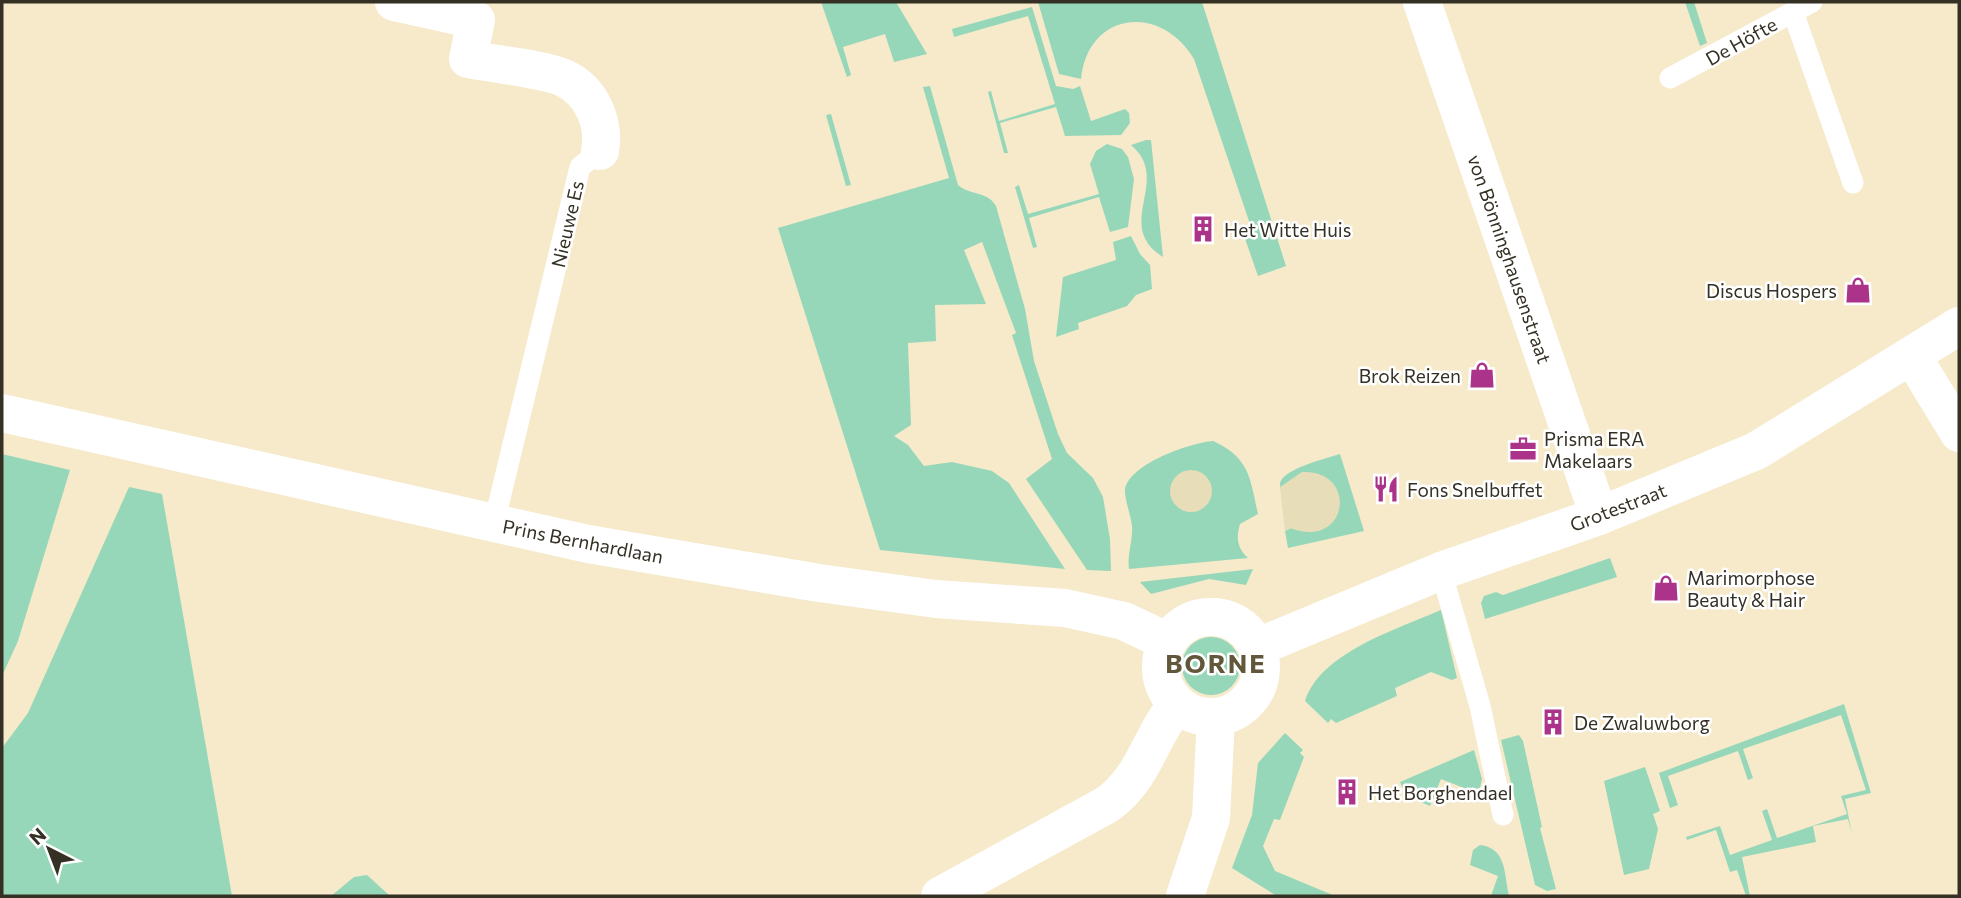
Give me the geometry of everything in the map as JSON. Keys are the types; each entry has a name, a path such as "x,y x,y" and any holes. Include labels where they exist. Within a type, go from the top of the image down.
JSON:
{"street":[{"name":"Nieuwe Es","path":"394,2 476,20 468,59 564,78 582,92 598,114 603,134 600,151"},
{"name":"von Bönninghausenstraat","path":"1422,2 1599,516"},
{"name":"Grotestraat","path":"1258,647 1440,571 1599,516 1756,451 1959,326"},
{"path":"1912,356 1959,433"},
{"name":"Prins Bernhardlaan","path":"2,413 588,544 819,583 936,598 1065,608 1124,621 1168,642"},
{"path":"1214,617 1241,626 1258,647 1261,678 1252,698 1236,712 1216,718 1195,715 1177,705 1162,678 1161,659 1168,642 1188,623 1214,617"},
{"path":"940,896 1108,804 1126,790 1139,773 1159,727 1177,705"},
{"path":"1185,896 1211,818 1216,718"}],"lane":[{"name":"De Höfte","path":"1670,78 1803,7"},
{"path":"1803,7 1853,183"},
{"name":"Nieuwe Es","path":"494,523 580,167 600,151"},
{"path":"1440,571 1480,706 1503,815"}],"green space":[{"path":"821,2 896,2 927,54 894,62 885,34 843,47 851,75 847,77"},
{"path":"1038,2 1202,2 1286,266 1258,276 1242,230 1251,227 1194,59 1180,41 1163,29 1146,23 1128,22 1111,28 1097,39 1087,56 1081,79 1059,74"},
{"path":"1685,2 1694,2 1707,43 1700,46"},
{"path":"1032,7 1056,86 1073,89 1080,86 1091,121 1125,109 1129,113 1130,123 1121,135 1065,136 1056,107 1000,123 1008,153 1004,153 988,92 991,91 999,121 1055,104 1028,16 954,37 952,29"},
{"path":"930,86 958,185 989,198 996,206 1025,309 1034,361 1058,434 1067,453 1093,478 1103,497 1110,539 1111,571 1087,570 1026,479 1052,459 1012,335 1016,333 982,242 964,250 986,304 935,305 936,341 908,343 911,425 894,436 908,445 924,466 952,462 992,471 1009,483 1065,569 880,550 778,228 949,178 923,87"},
{"path":"831,114 851,185 846,186 826,115"},
{"path":"1151,140 1163,257 1149,244 1142,231 1147,173 1142,159 1131,145"},
{"path":"1107,144 1122,149 1128,157 1134,179 1128,227 1110,232 1099,197 1029,218 1037,247 1033,248 1015,187 1019,185 1028,214 1099,194 1090,164 1096,151"},
{"path":"1131,236 1140,254 1150,265 1152,289 1136,295 1127,306 1078,323 1079,329 1056,337 1063,277 1116,260 1113,242"},
{"path":"1213,441 1235,455 1250,480 1258,514 1240,524 1238,538 1240,547 1248,558 1129,569 1132,526 1125,489 1130,480 1149,463 1163,456"},
{"path":"2,454 70,470 18,641 2,676"},
{"path":"1340,454 1364,531 1288,548 1285,531 1291,528 1280,488 1282,479 1296,469"},
{"path":"129,487 162,494 232,896 2,896 2,748 28,713"},
{"path":"1610,558 1617,577 1485,619 1481,603 1484,596 1496,592 1503,595"},
{"path":"1253,569 1246,585 1209,579 1151,594 1140,582"},
{"path":"1441,610 1457,678 1452,680 1431,672 1395,688 1397,696 1336,723 1331,719 1328,723 1305,701 1314,684 1327,669 1344,656 1383,634"},
{"path":"1205,637 1217,637 1232,645 1240,660 1240,672 1232,687 1217,695 1205,695 1190,687 1182,672 1182,660 1190,645"},
{"path":"1844,704 1871,793 1845,799 1852,834 1848,819 1813,826 1816,842 1742,857 1750,896 1746,896 1737,870 1730,872 1716,830 1687,840 1686,837 1720,826 1730,855 1772,840 1762,811 1767,809 1777,838 1847,814 1841,796 1866,790 1841,715 1743,749 1753,778 1748,780 1738,751 1668,776 1678,805 1670,808 1659,773"},
{"path":"1285,733 1303,750 1300,753 1304,757 1280,820 1274,819 1263,846 1275,871 1335,896 1277,896 1232,868 1252,815 1258,763"},
{"path":"1519,735 1523,741 1542,827 1540,828 1556,889 1547,891 1535,885 1501,740"},
{"path":"1474,750 1482,779 1480,788 1469,790 1441,779 1430,806 1414,799 1408,801 1400,782"},
{"path":"1645,767 1660,811 1653,814 1658,829 1649,869 1624,875 1604,781"},
{"path":"1480,845 1489,847 1500,857 1509,896 1491,896 1498,876 1470,865 1473,850"},
{"path":"367,875 390,896 331,896 354,877"}],"sand":[{"path":"1191,470 1206,476 1212,491 1206,506 1191,512 1176,506 1170,491 1176,476"},
{"path":"1302,472 1320,474 1332,483 1339,494 1339,508 1335,520 1325,529 1310,532 1290,528 1285,531 1280,487"}],"place":[{"name":"Het Witte Huis","path":"1203,229"},
{"name":"Discus Hospers","path":"1858,290"},
{"name":"Brok Reizen","path":"1482,375"},
{"name":"Prisma ERA Makelaars","path":"1523,449"},
{"name":"Fons Snelbuffet","path":"1386,489"},
{"name":"Marimorphose Beauty & Hair","path":"1666,588"},
{"name":"De Zwaluwborg","path":"1553,722"},
{"name":"Het Borghendael","path":"1347,792"}],"district":[{"name":"BORNE","path":"1216,662"}]}
